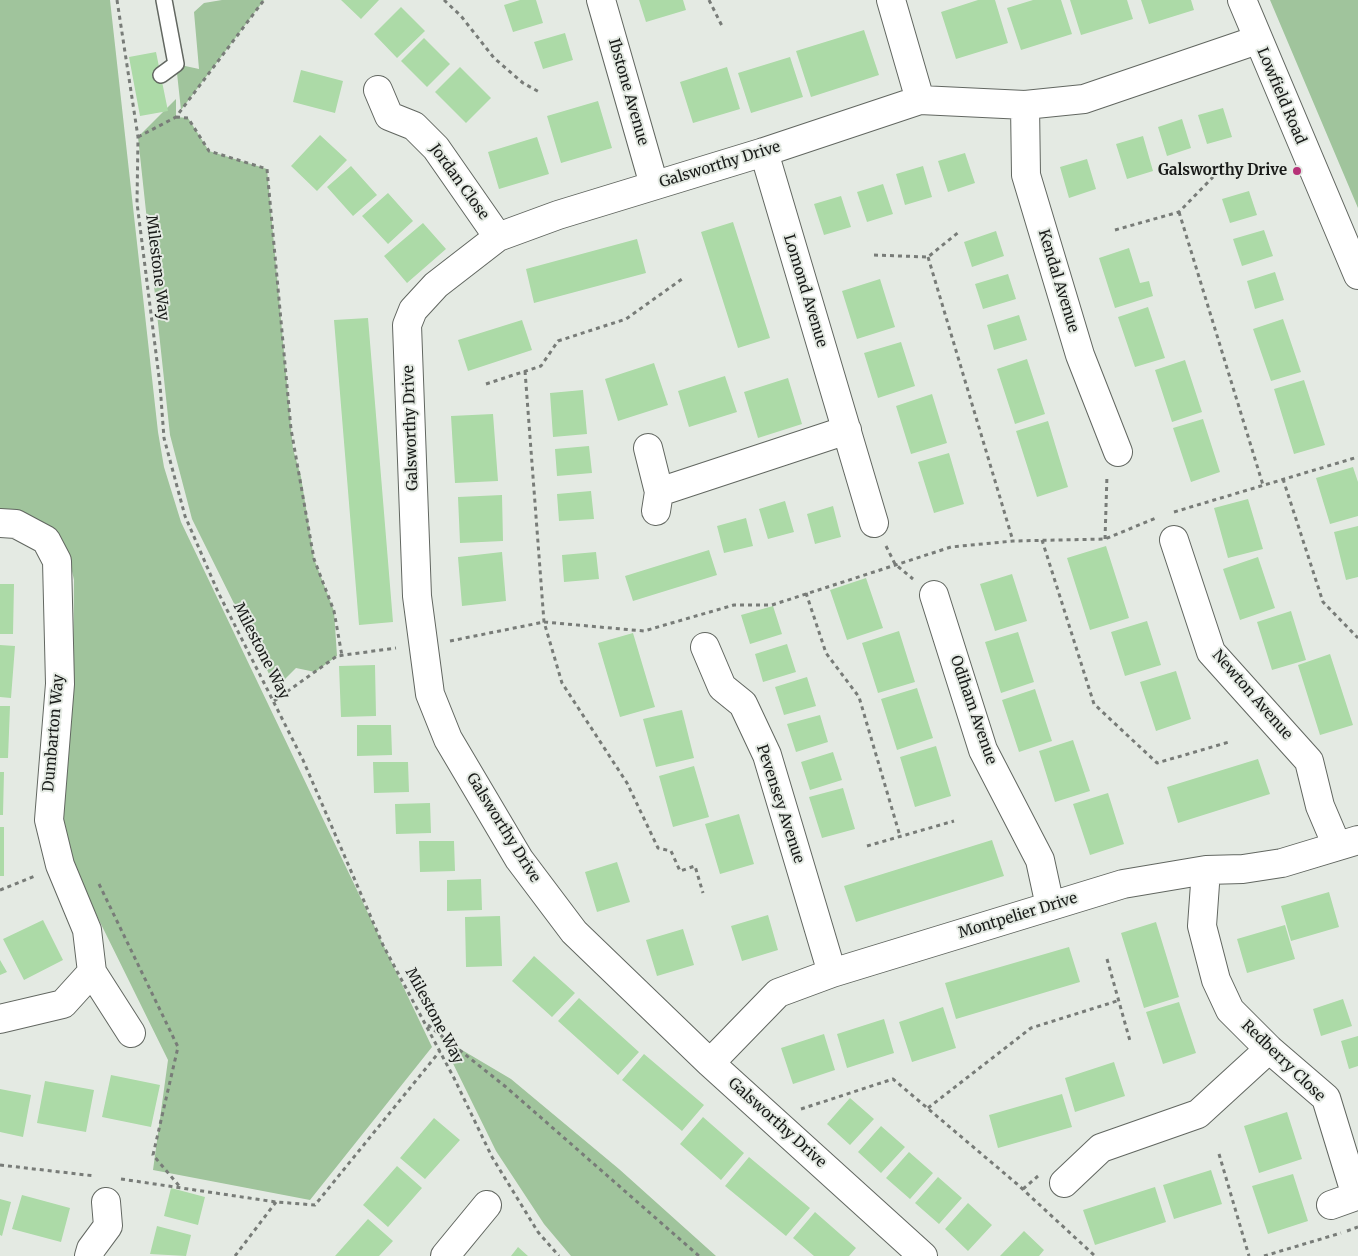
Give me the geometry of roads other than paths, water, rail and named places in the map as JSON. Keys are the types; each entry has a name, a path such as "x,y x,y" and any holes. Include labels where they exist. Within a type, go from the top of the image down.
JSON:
{"street":[{"name":"Ibstone Avenue","path":"601,0 654,185"},
{"path":"891,0 920,100"},
{"name":"Lowfield Road","path":"1242,0 1257,40 1358,275"},
{"name":"Galsworthy Drive","path":"924,1256 710,1063 574,932 519,859 448,739 430,694 417,596 407,325 414,310 436,284 498,237 920,100 1026,105 1084,99 1257,40"},
{"name":"Jordan Close","path":"378,90 390,116 414,126 436,148 498,237"},
{"name":"Kendal Avenue","path":"1026,105 1026,175 1080,355 1118,452"},
{"name":"Lomond Avenue","path":"764,152 801,280 848,430 874,523"},
{"path":"648,448 657,501 848,430"},
{"name":"Dumbarton Way","path":"0,523 16,524 46,540 57,561 60,684 49,820 60,865 87,930 92,972 131,1033"},
{"name":"Newton Avenue","path":"1174,540 1211,652 1309,761 1320,806 1347,843"},
{"name":"Odiham Avenue","path":"934,595 983,750 1040,860 1050,906"},
{"name":"Pevensey Avenue","path":"705,647 722,687 742,704 767,755 832,973"},
{"name":"Montpelier Drive","path":"710,1063 778,993 832,973 1123,884 1206,870 1244,870 1282,864 1347,843"},
{"name":"Redberry Close","path":"1206,870 1202,926 1216,980 1230,1010 1269,1049 1326,1098 1348,1199"},
{"path":"0,1020 63,1004 92,972"},
{"path":"1064,1184 1101,1148 1198,1114 1269,1049"},
{"path":"89,1256 91,1249 108,1226 109,1190"},
{"path":"445,1256 472,1212"}],"lane":[{"path":"161,76 176,64 164,0"}],"place":[{"name":"Galsworthy Drive","path":"1297,171"}]}
